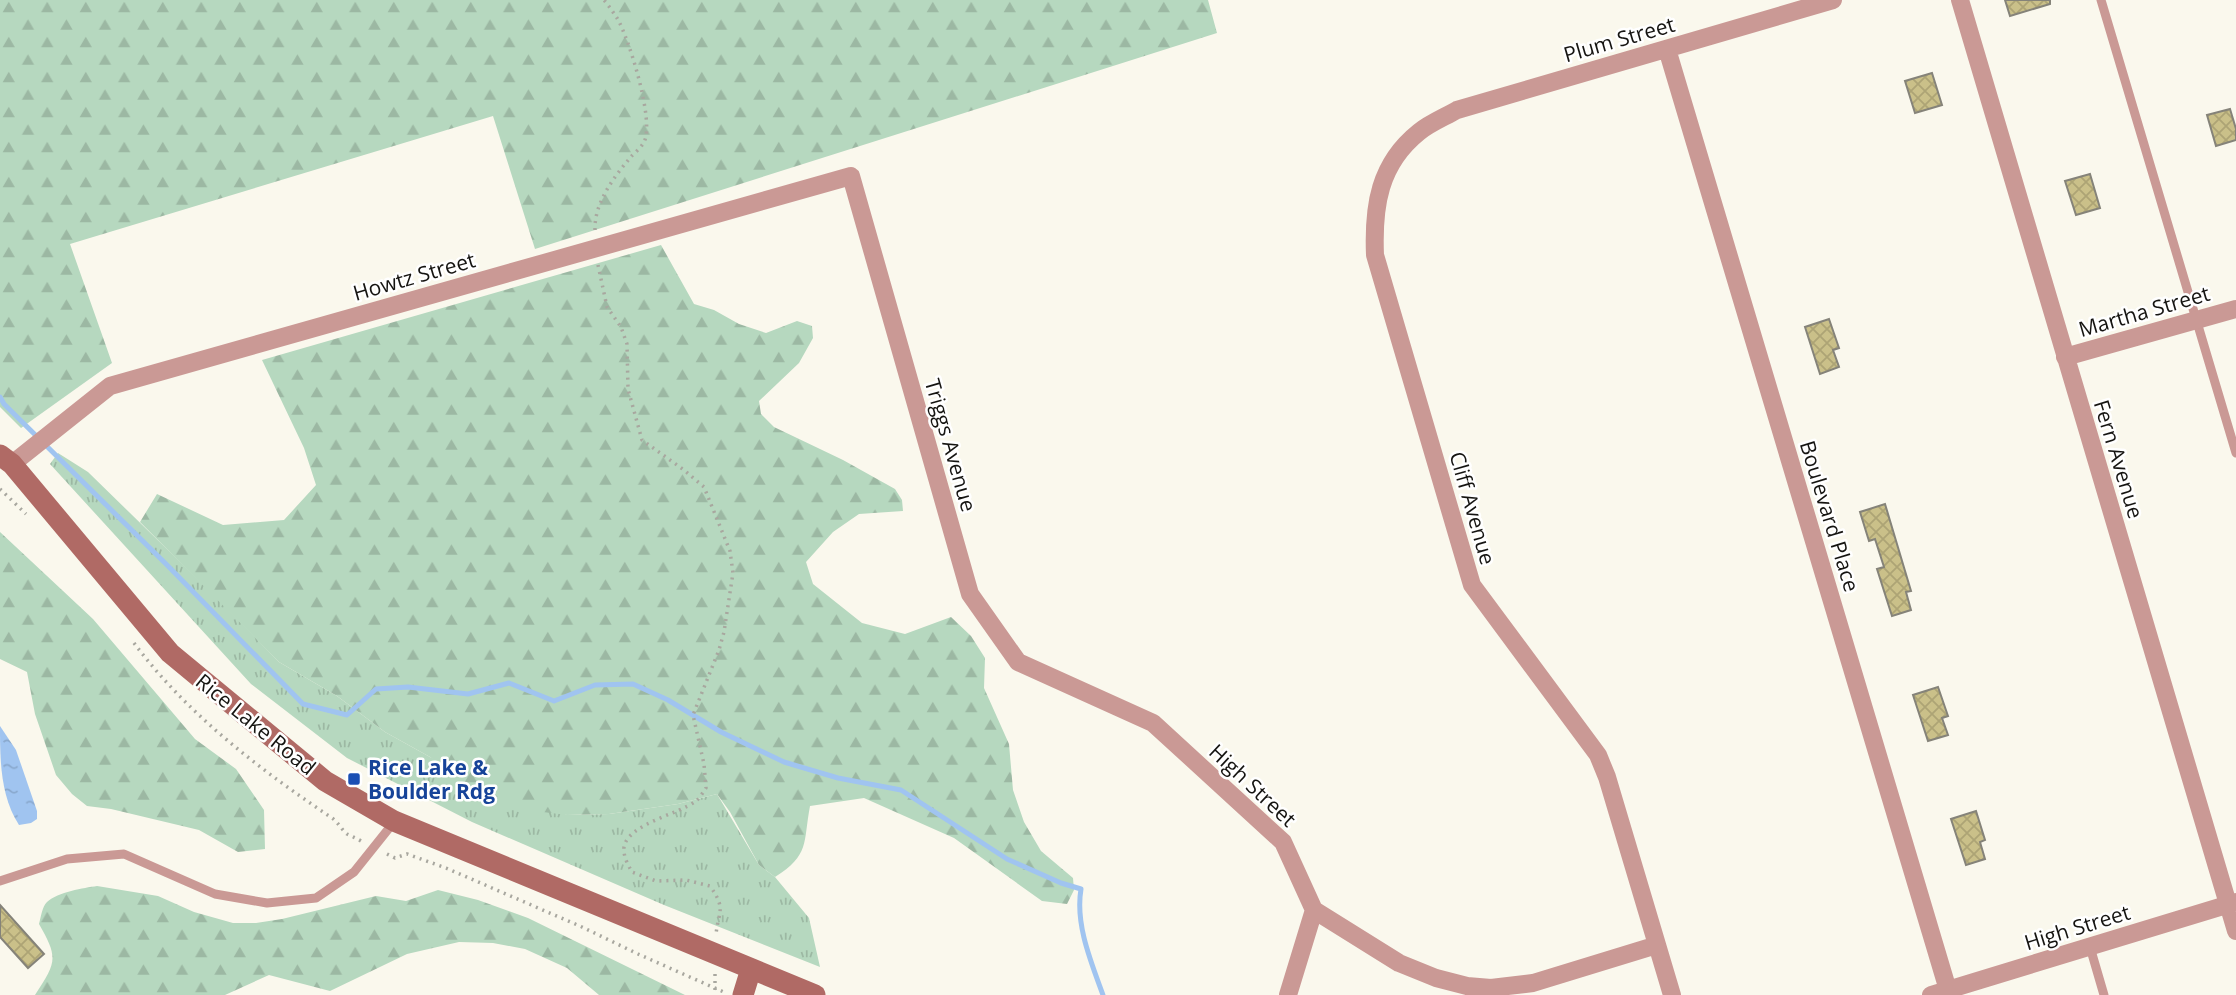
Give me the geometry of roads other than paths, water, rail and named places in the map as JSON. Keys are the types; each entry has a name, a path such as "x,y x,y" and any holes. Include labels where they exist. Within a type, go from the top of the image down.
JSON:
{"main road":[{"name":"Rice Lake Road","path":"6,460 170,653 325,781 394,821 815,995"},
{"path":"743,995 751,969"}],"street":[{"name":"Plum Street","path":"1421,130 1457,110 1833,0"},
{"name":"Fern Avenue","path":"1960,0 2064,358 2232,903 2236,931"},
{"name":"Boulevard Place","path":"1667,49 1944,993"},
{"name":"Cliff Avenue","path":"1421,130 1390,164 1379,193 1374,224 1376,255 1472,585 1598,755 1607,777 1672,995"},
{"name":"Howtz Street","path":"6,460 110,386 851,176"},
{"name":"Triggs Avenue","path":"851,176 970,594 1018,662 1068,683"},
{"name":"Martha Street","path":"2064,358 2236,309"},
{"name":"High Street","path":"1068,683 1153,723 1283,842 1314,910"},
{"name":"High Street","path":"1944,993 2232,903"},
{"path":"1288,995 1314,910 1399,963 1436,978 1491,989 1533,983 1657,945"}],"lane":[{"path":"2101,0 2236,453"},
{"path":"0,881 67,859 124,854 215,894 267,903 316,898 354,872 394,821"},
{"path":"2090,947 2104,995"}],"water":[{"path":"0,726 16,750 37,811 37,819 31,823 19,825 8,802 1,764"}],"waterway":[{"path":"0,397 303,704 347,715 376,689 408,687 468,694 509,683 554,701 595,685 633,684 668,700 721,732 784,762 838,778 901,790 1007,859 1081,889 1082,929 1103,995"}],"place":[{"name":"Rice Lake & Boulder Rdg","path":"354,779"}]}
